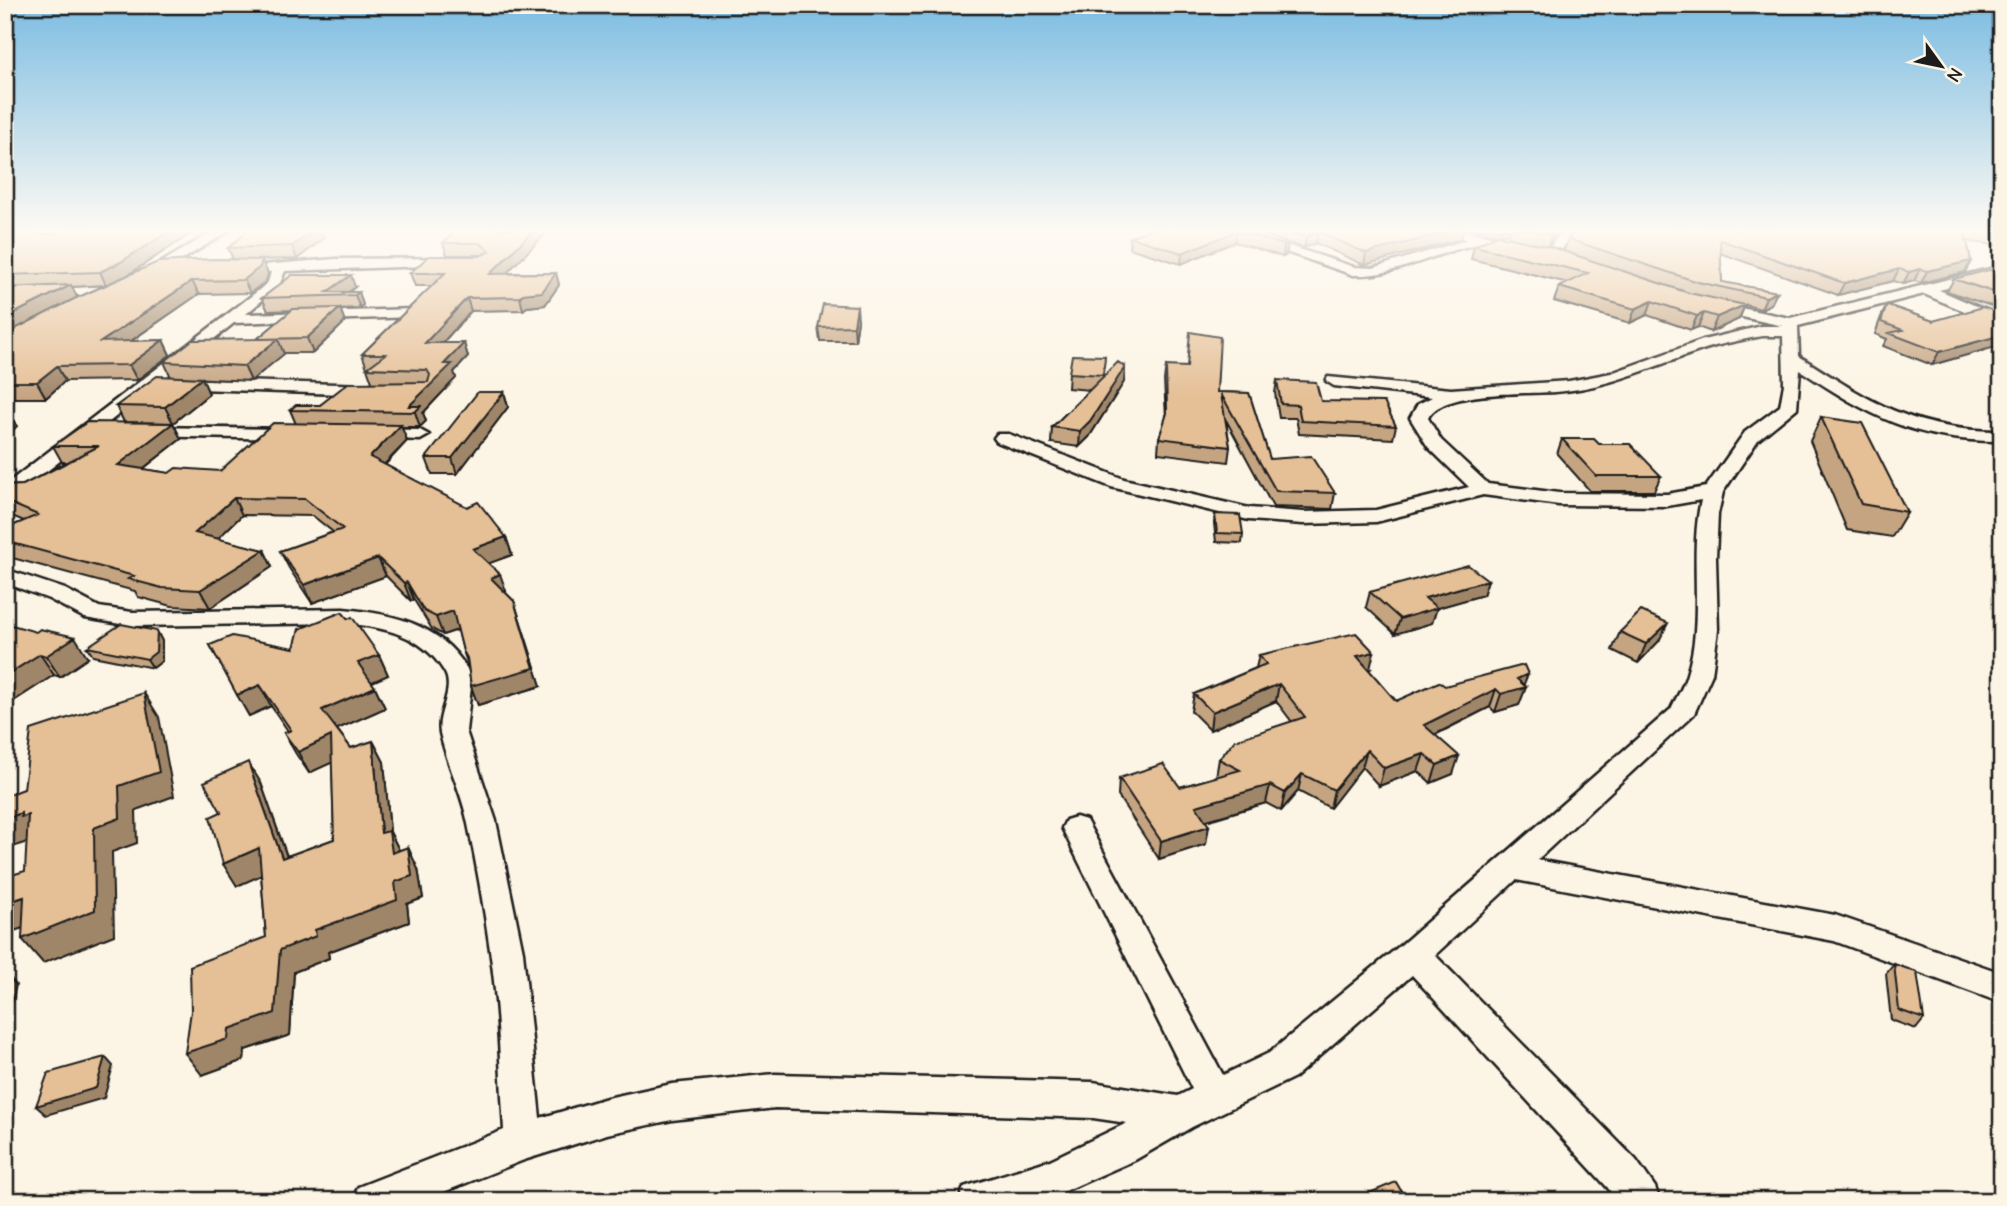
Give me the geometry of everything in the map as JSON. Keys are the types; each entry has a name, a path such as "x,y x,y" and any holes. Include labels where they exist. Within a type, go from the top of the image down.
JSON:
{"street":[{"path":"5,295 121,285"},
{"path":"75,308 123,285"},
{"path":"5,495 146,383 232,319 270,285"},
{"path":"1334,381 1451,394 1595,383 1709,343 1762,331 1790,337 1858,304 1945,285"},
{"path":"1928,290 2002,323"},
{"path":"1701,303 1790,337 1876,411 1906,425 1947,434 2002,436"},
{"path":"232,319 414,313"},
{"path":"978,1201 1054,1189 1179,1114 1282,1065 1412,954 1681,714 1700,674 1706,630 1705,558 1708,514 1713,492 1731,461 1751,436 1788,408 1792,384 1790,337"},
{"path":"146,383 385,391"},
{"path":"1451,394 1424,408 1419,418 1434,443 1482,489"},
{"path":"91,429 305,434"},
{"path":"355,434 420,435"},
{"path":"1003,438 1118,482 1249,514 1303,518 1376,516 1440,502 1482,489 1559,499 1667,500 1713,492"},
{"path":"5,576 57,594 93,613 132,619 343,616 374,618 404,626 432,641 449,658 460,678 458,699 452,716 453,731 482,821 507,951 524,1141"},
{"path":"1076,828 1216,1098"},
{"path":"1510,867 1835,928 2002,988"},
{"path":"1412,954 1622,1174 1641,1201"},
{"path":"372,1201 524,1141 607,1116 672,1102 775,1091 1080,1099 1179,1114"}],"building":[{"path":"65,285 70,285 5,318 5,288"},
{"path":"105,285 186,285 101,342 163,340 129,365 57,366 37,382 5,382 5,334"},
{"path":"279,285 336,285 327,292 359,292 355,295 262,298"},
{"path":"432,285 547,285 542,292 523,294 520,297 467,298 425,343 464,343 444,364 452,364 409,406 421,406 415,412 290,410 296,405 320,405 348,383 428,382 430,375 427,370 367,368 386,354 362,354"},
{"path":"1666,285 1745,305 1717,317 1704,313 1697,316 1652,301 1635,309 1559,287"},
{"path":"1713,285 1740,285 1777,292 1766,297"},
{"path":"1973,285 2002,285 2002,295"},
{"path":"823,304 857,306 854,326 818,327"},
{"path":"1887,305 1933,321 1983,307 2002,314 2002,335 1939,352 1889,333 1903,330 1881,322"},
{"path":"340,308 307,338 259,339 278,339 244,366 164,362 192,340 257,339 293,309"},
{"path":"1190,332 1220,337 1217,392 1249,393 1270,459 1311,456 1335,493 1276,491 1221,394 1230,447 1159,438 1167,413 1166,366 1187,367"},
{"path":"1072,355 1105,356 1103,375 1069,373"},
{"path":"1118,362 1125,367 1090,421 1080,431 1052,427"},
{"path":"157,376 202,378 165,407 116,406"},
{"path":"1277,380 1316,382 1321,401 1384,402 1396,426 1301,421 1298,405 1281,404"},
{"path":"478,392 504,392 452,458 426,458"},
{"path":"1821,417 1862,423 1907,512 1861,504"},
{"path":"87,422 173,423 118,465 169,473 176,468 220,471 273,423 401,425 370,457 467,507 478,502 506,537 473,549 500,574 491,578 514,601 534,668 471,686 467,658 453,611 436,617 424,611 407,582 404,583 378,558 304,585 280,551 343,529 305,499 234,498 195,533 264,550 200,590 162,588 128,579 134,576 5,541 5,529 38,515 5,501 5,486 23,485 99,446 53,446"},
{"path":"1562,439 1594,439 1599,444 1630,444 1661,476 1596,476"},
{"path":"1215,514 1240,515 1243,534 1217,533"},
{"path":"1468,565 1488,580 1425,598 1437,608 1400,619 1370,592"},
{"path":"1641,611 1668,623 1646,644 1620,632"},
{"path":"342,612 348,619 352,617 379,655 358,663 375,687 322,710 351,748 373,741 381,833 389,831 392,853 408,847 412,876 395,882 397,900 315,930 316,936 280,950 275,1013 229,1029 228,1039 185,1053 191,1011 190,966 266,937 259,848 223,864 210,817 221,812 204,782 248,762 282,858 334,839 331,736 298,752 284,733 291,730 260,685 237,695 210,645 232,636 294,648 299,629"},
{"path":"5,623 36,632 40,629 75,637 46,656 40,654 5,676"},
{"path":"121,624 157,631 156,652 147,659 87,647"},
{"path":"1356,633 1374,652 1357,656 1396,701 1439,682 1445,686 1524,665 1528,674 1517,679 1526,687 1501,694 1496,689 1424,725 1459,756 1437,765 1424,754 1384,768 1367,750 1334,790 1302,774 1285,793 1270,785 1196,806 1209,826 1161,841 1119,778 1163,764 1180,787 1240,770 1219,759 1235,740 1305,717 1279,684 1212,712 1194,694 1266,664 1259,655"},
{"path":"144,693 159,772 119,786 120,818 94,828 95,910 22,939 24,897 5,903 5,877 25,871 28,815 21,817 21,813 5,819 5,796 24,789 31,730"},
{"path":"1894,964 1917,972 1924,1019 1899,1010"},
{"path":"105,1057 96,1088 36,1106 48,1073"},
{"path":"1396,1182 1407,1201 1364,1201 1362,1196"}]}
